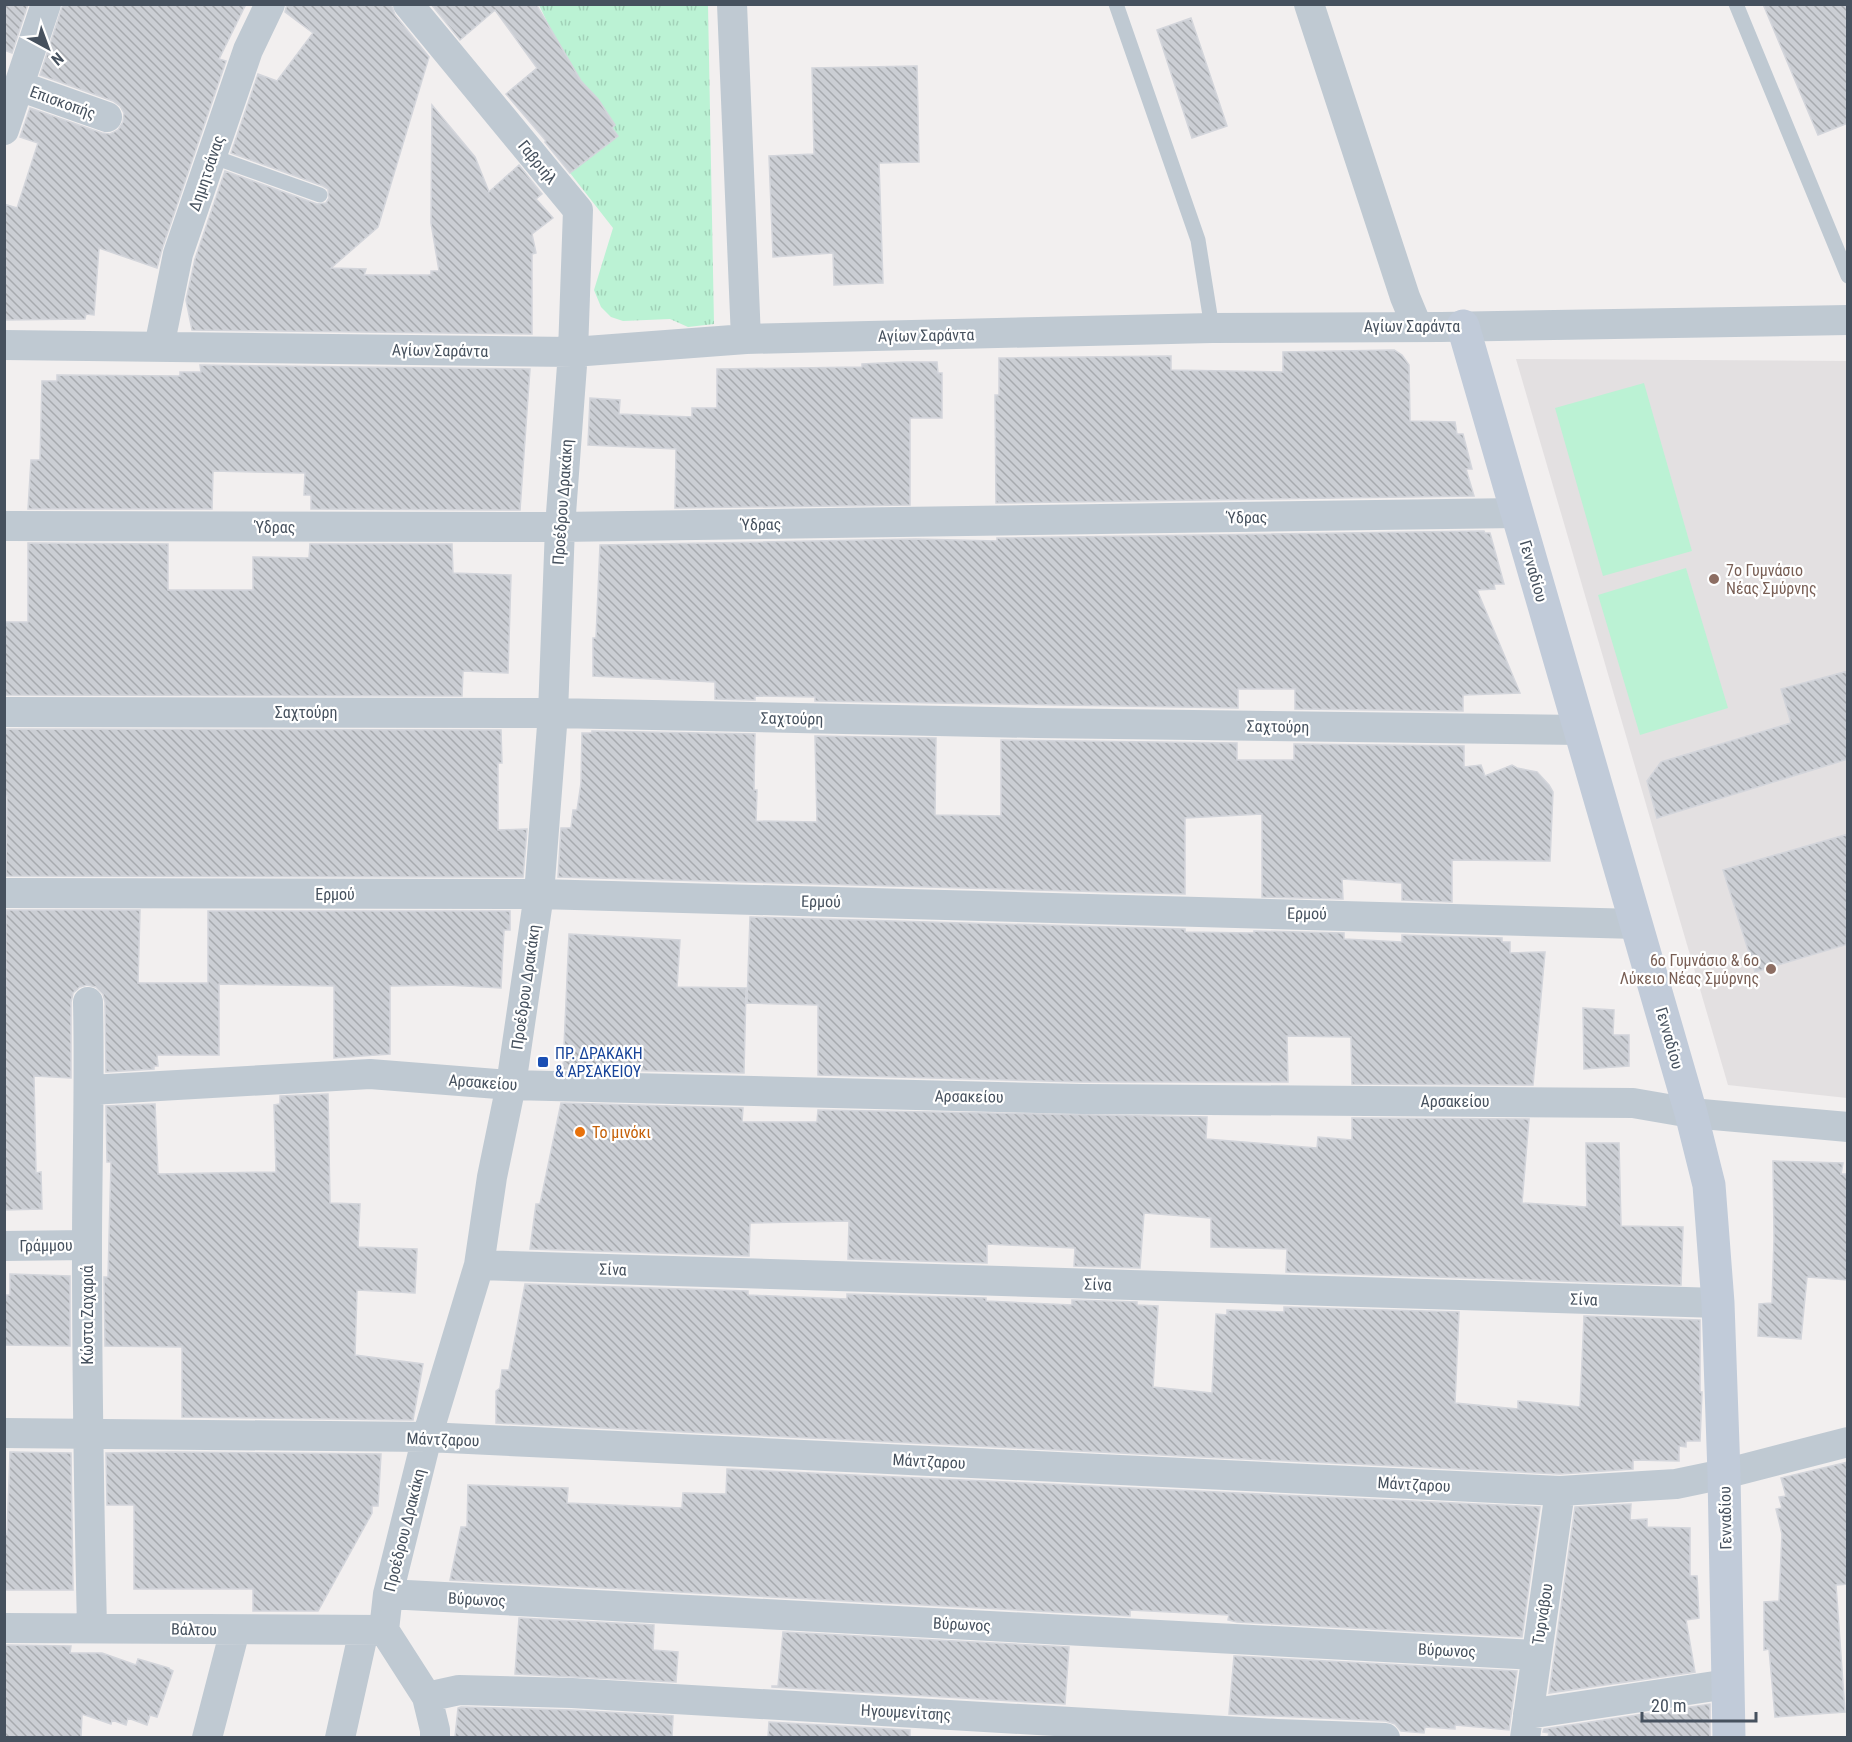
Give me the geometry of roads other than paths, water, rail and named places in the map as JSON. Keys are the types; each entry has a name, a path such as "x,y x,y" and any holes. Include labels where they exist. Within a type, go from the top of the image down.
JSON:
{"street":[{"path":"4,130 16,74 46,4"},
{"name":"Δημητσάνας","path":"159,348 178,254 248,50 270,4"},
{"name":"Γαβριήλ","path":"408,4 578,210 573,351"},
{"path":"732,4 746,339"},
{"path":"1309,4 1405,297 1417,326"},
{"name":"Επισκοπής","path":"16,74 107,117"},
{"name":"Αγίων Σαράντα","path":"4,345 573,351 746,339 1212,328 1848,320"},
{"name":"Γενναδίου","path":"1463,326 1637,924 1709,1185 1718,1303 1729,1737"},
{"name":"Προέδρου Δρακάκη","path":"340,1737 374,1630 388,1594 427,1437 479,1265 492,1177 511,1085 539,894 553,713 560,527 573,351"},
{"name":"Ύδρας","path":"4,526 560,527 1517,513"},
{"name":"Σαχτούρη","path":"4,712 553,713 1024,723 1580,730"},
{"name":"Ερμού","path":"4,893 539,894 1637,924"},
{"name":"Κώστα Ζαχαριά","path":"88,1002 90,1090 87,1245 88,1435 92,1628"},
{"name":"Αρσακείου","path":"90,1090 370,1074 511,1085 1082,1099 1633,1103 1691,1113 1848,1126"},
{"name":"Γράμμου","path":"4,1246 87,1245"},
{"name":"Σίνα","path":"479,1265 1718,1303"},
{"name":"Μάντζαρου","path":"4,1433 427,1437 1560,1491 1676,1484 1848,1442"},
{"name":"Τυρνάβου","path":"1526,1726 1560,1491"},
{"name":"Βύρωνος","path":"388,1594 1536,1655"},
{"name":"Βάλτου","path":"4,1628 374,1630"},
{"path":"207,1737 235,1630"},
{"path":"374,1630 427,1697 435,1737"},
{"path":"1526,1726 1728,1684"},
{"name":"Ηγουμενίτσης","path":"427,1697 459,1690 572,1693 1265,1733 1385,1737"}],"lane":[{"path":"1116,4 1198,240 1212,328"},
{"path":"1737,4 1848,276"},
{"path":"212,156 320,195"}],"place":[{"name":"7ο Γυμνάσιο Νέας Σμύρνης","path":"1714,579"},
{"name":"6ο Γυμνάσιο & 6ο Λύκειο Νέας Σμύρνης","path":"1771,969"},
{"name":"ΠΡ. ΔΡΑΚΑΚΗ & ΑΡΣΑΚΕΙΟΥ","path":"543,1062"},
{"name":"Το μινόκι","path":"580,1132"}]}
